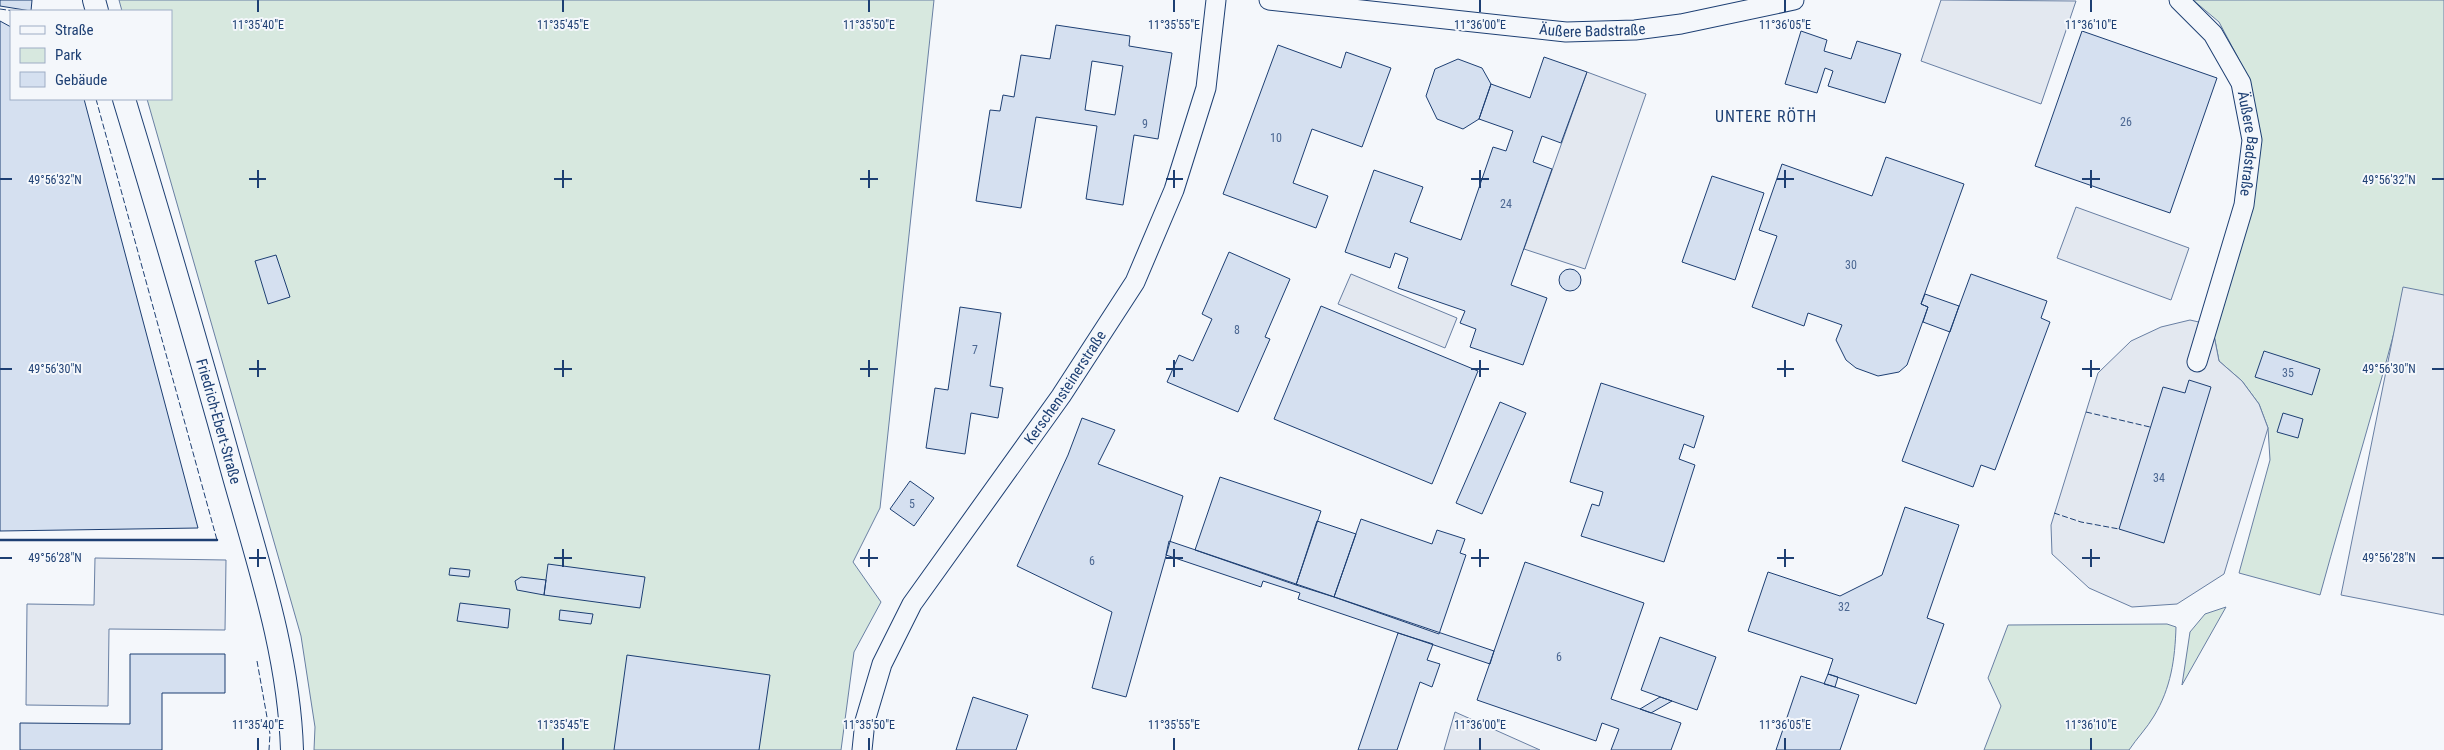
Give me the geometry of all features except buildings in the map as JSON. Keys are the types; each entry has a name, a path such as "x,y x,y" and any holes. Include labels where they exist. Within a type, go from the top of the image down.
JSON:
{"street":[{"name":"Kerschensteinerstraße","path":"862,750 865,721 882,664 912,604 1061,396 1135,282 1174,190 1206,88 1216,0"},
{"name":"Äußere Badstraße","path":"1269,0 1566,32 1635,30 1681,24 1794,0"},
{"name":"Äußere Badstraße","path":"2179,0 2213,34 2241,83 2252,140 2244,205 2197,362"},
{"name":"Friedrich-Ebert-Straße","path":"124,100 170,253 276,628 291,726 292,750"}],"green space":[{"path":"119,0 934,0 880,508 853,562 881,602 854,652 841,750 314,750 315,727 301,636 147,100 172,100 172,10 122,10"},
{"path":"2193,0 2444,0 2444,297 2405,291 2320,595 2239,573 2270,460 2268,428 2259,404 2242,381 2219,361 2212,325 2244,205 2244,69 2219,22"},
{"path":"2226,607 2182,685 2190,632 2205,614"},
{"path":"2167,624 2176,627 2175,650 2168,684 2154,716 2129,750 1984,750 2001,706 1988,678 2008,625"}],"shaded area":[{"path":"1941,0 2076,1 2041,104 1921,61"},
{"path":"1587,72 1646,94 1585,269 1524,249"},
{"path":"2076,207 2189,248 2171,300 2057,258"},
{"path":"1351,274 1457,318 1445,348 1338,304"},
{"path":"2403,287 2444,295 2444,615 2341,595"},
{"path":"2190,320 2212,325 2219,361 2242,381 2259,404 2268,428 2224,574 2177,604 2132,607 2089,588 2052,554 2051,525 2098,373 2131,341 2161,327"},
{"path":"95,558 226,560 225,630 109,629 108,706 26,705 27,604 94,605"},
{"path":"1455,712 1540,750 1444,750"}],"fence":[{"path":"0,9 10,10"},
{"path":"96,100 217,540"},
{"path":"2086,412 2150,427"},
{"path":"2054,513 2081,522 2119,529"},
{"path":"257,661 270,734 269,750"}],"wall":[{"path":"0,540 217,540"}],"district":[{"name":"UNTERE RÖTH","path":"1766,116"}]}
